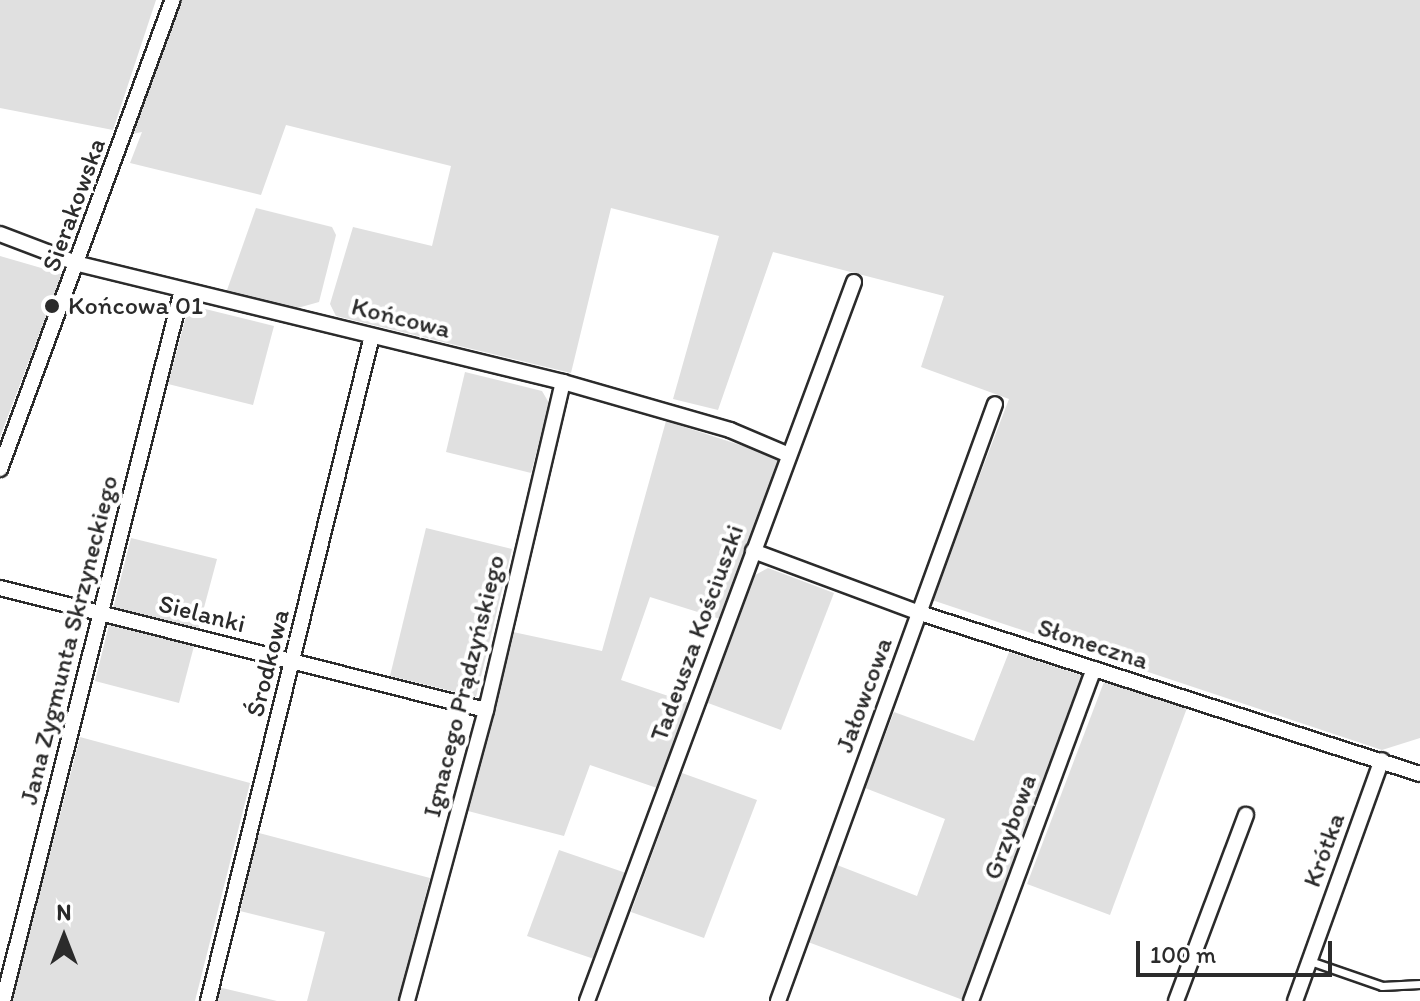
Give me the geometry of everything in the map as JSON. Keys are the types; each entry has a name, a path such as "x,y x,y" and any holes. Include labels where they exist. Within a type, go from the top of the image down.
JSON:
{"street":[{"name":"Sierakowska","path":"0,469 79,264 173,0"},
{"name":"Końcowa","path":"0,234 79,264 563,382 730,430 789,455"},
{"name":"Tadeusza Kościuszki","path":"587,1001 854,282"},
{"name":"Jana Zygmunta Skrzyneckiego","path":"3,1001 182,290"},
{"name":"Środkowa","path":"208,1001 372,336"},
{"name":"Ignacego Prądzyńskiego","path":"407,1001 486,710 563,382"},
{"name":"Jałowcowa","path":"778,1001 995,404"},
{"name":"Słoneczna","path":"753,551 920,613 1420,774"},
{"name":"Sielanki","path":"0,588 486,710"},
{"name":"Grzybowa","path":"971,1001 1094,669"},
{"name":"Krótka","path":"1295,1001 1382,760"},
{"path":"1176,1001 1246,815"}],"lane":[{"path":"1310,961 1382,986 1420,984"}],"shaded area":[{"path":"0,0 156,0 113,130 0,108"},
{"path":"182,0 1420,0 1420,738 1382,750 932,600 1009,399 921,367 944,296 773,252 718,410 673,399 719,236 611,208 571,373 336,316 330,304 353,227 432,246 451,166 286,125 261,195 130,163 142,132 132,134"},
{"path":"256,208 332,227 336,235 319,302 294,309 226,293"},
{"path":"0,256 62,274 0,437"},
{"path":"189,305 274,326 253,405 168,384"},
{"path":"465,372 542,391 549,403 531,473 446,452"},
{"path":"666,421 780,458 720,619 650,597 621,680 689,703 657,788 590,765 564,836 468,811 513,632 602,651"},
{"path":"426,528 512,549 476,697 390,676"},
{"path":"131,538 217,559 198,630 113,609"},
{"path":"768,568 834,593 781,730 708,703 755,575"},
{"path":"109,625 194,646 179,703 95,681"},
{"path":"1009,652 1084,676 963,1000 808,942 837,865 917,896 945,819 865,788 894,712 974,741"},
{"path":"1104,682 1187,708 1110,915 1027,884"},
{"path":"80,737 250,783 195,1001 12,1001"},
{"path":"682,773 757,800 704,938 631,912"},
{"path":"259,833 430,878 398,1001 307,1001 325,932 240,911"},
{"path":"559,850 626,873 594,959 527,936"},
{"path":"218,987 277,1001 215,1001"}],"place":[{"name":"Końcowa 01","path":"52,306"}]}
